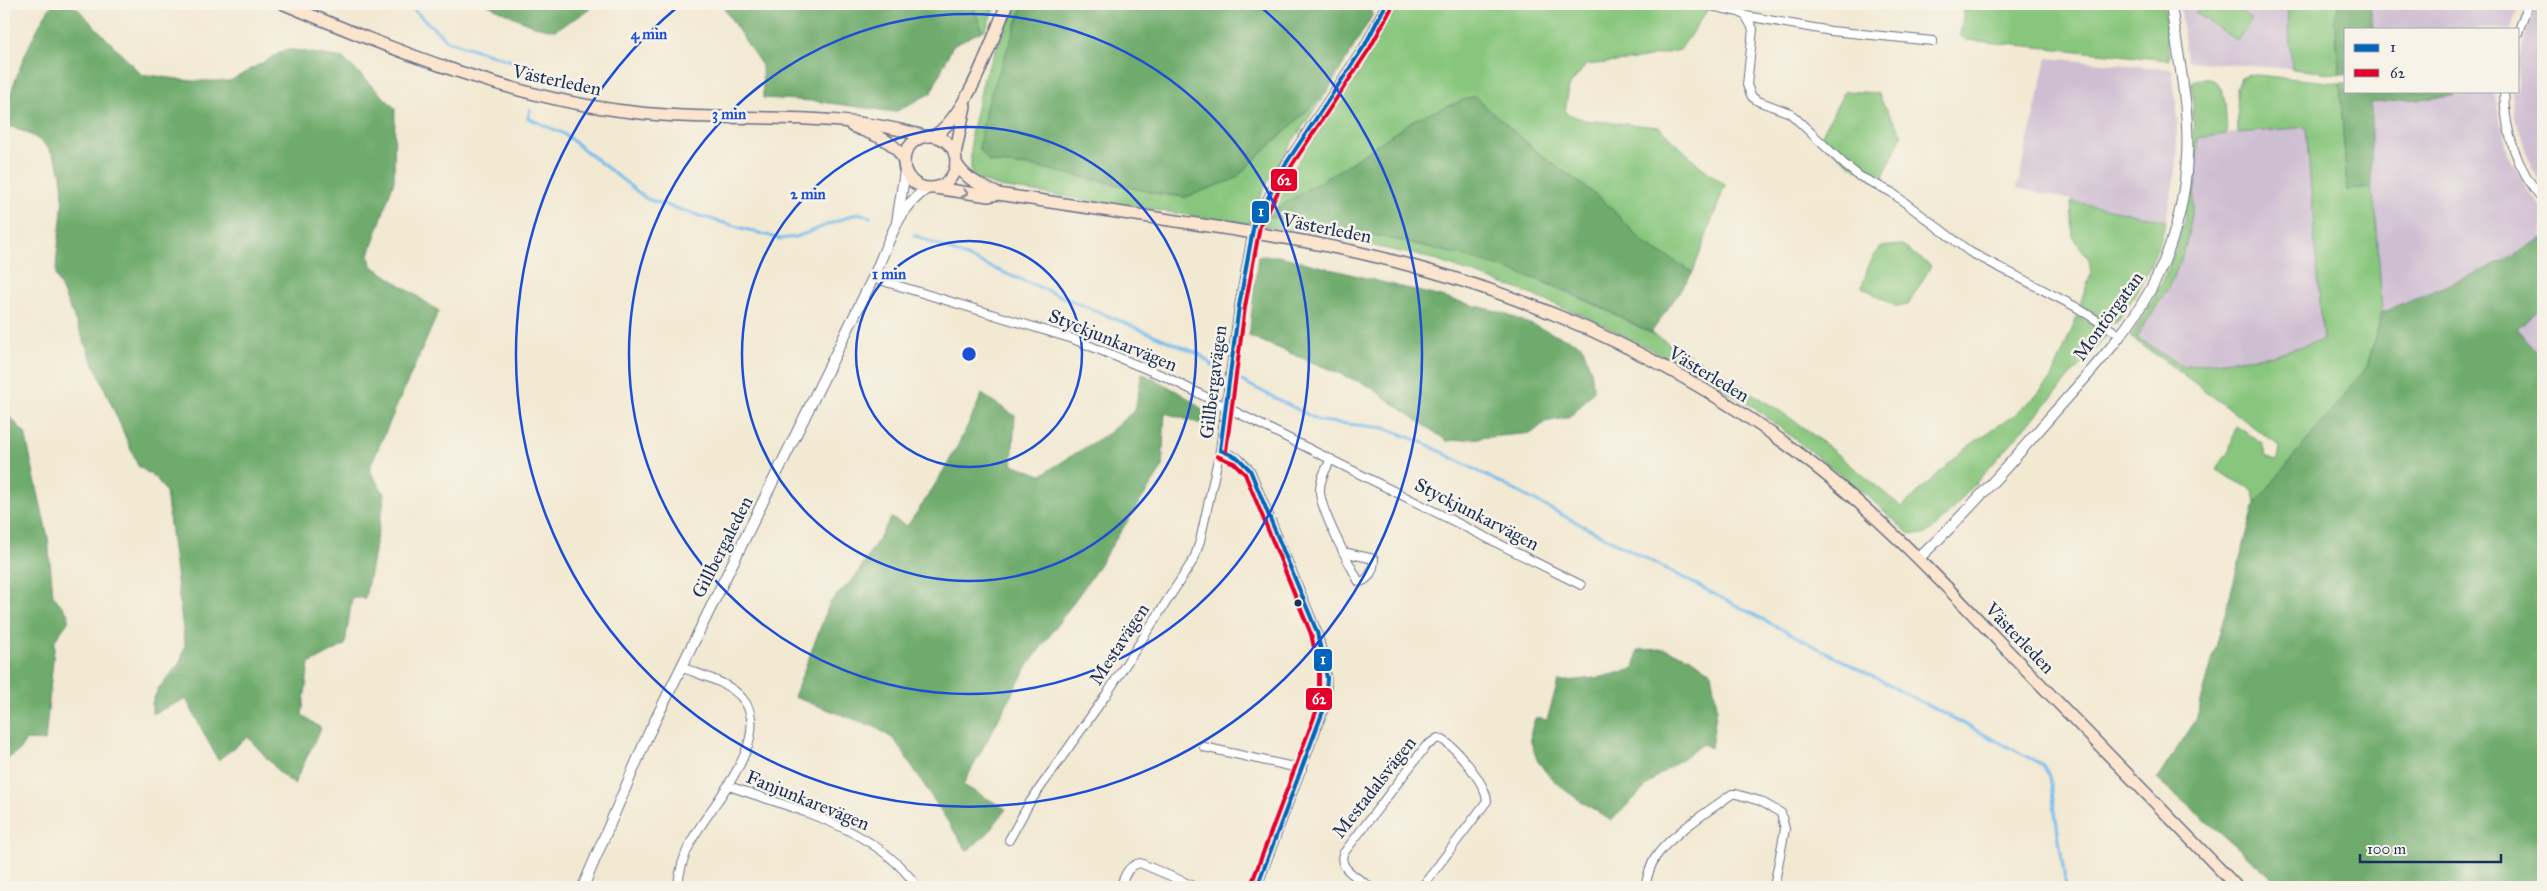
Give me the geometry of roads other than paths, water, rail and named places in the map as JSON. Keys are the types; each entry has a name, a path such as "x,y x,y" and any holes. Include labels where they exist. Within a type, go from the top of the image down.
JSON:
{"main road":[{"name":"Västerleden","path":"284,4 449,69 551,99 659,115 836,120 898,128 929,136"},
{"path":"967,95 954,172 947,181 930,188 914,182 905,166 911,143 929,136 955,118 1007,4"},
{"name":"Västerleden","path":"836,120 887,140 900,151 905,166"},
{"path":"929,136 947,142 956,159"},
{"name":"Västerleden","path":"956,159 962,174 998,194 1356,250 1449,275 1524,301 1613,340 1705,390 1789,446 1862,505 1919,558 2237,887"},
{"name":"Västerleden","path":"930,188 989,196 998,194"}],"street":[{"name":"Gillbergavägen","path":"1257,887 1302,769 1327,696 1323,652 1250,470 1238,458 1220,450 1224,407 1248,251 1258,213 1288,162 1365,45 1386,4"},
{"path":"1702,4 1739,12 1746,16 1831,31 1933,41"},
{"name":"Montörgatan","path":"1919,558 2018,453 2120,335 2140,308 2163,265 2176,229 2187,159 2187,112 2171,4"},
{"path":"2520,28 2528,4"},
{"path":"1746,16 1754,30 1747,85 1752,97 1758,101 1790,112 1859,176 1890,192 1964,249 2076,307 2120,335"},
{"path":"2504,92 2504,118 2510,142 2520,165 2543,200"},
{"name":"Gillbergaleden","path":"897,224 905,166"},
{"name":"Gillbergaleden","path":"583,887 620,796 681,667 873,278 897,224 918,194 930,188"},
{"name":"Styckjunkarvägen","path":"873,278 1073,339 1166,377 1581,585"},
{"name":"Mestavägen","path":"1009,840 1030,802 1106,695 1194,559 1200,542 1220,450"},
{"path":"1331,459 1320,492 1343,552 1359,582 1368,578 1374,559 1343,552"},
{"name":"Fanjunkarevägen","path":"678,887 681,864 686,852 700,826 729,786 751,734 752,720 748,707 742,697 733,689 681,667"},
{"name":"Mestadalsvägen","path":"1370,887 1343,866 1342,854 1426,746 1438,738 1450,745 1460,756 1483,787 1488,800 1422,887"},
{"path":"1204,747 1302,769"},
{"name":"Fanjunkarevägen","path":"729,786 860,836 887,854 917,887"},
{"path":"1646,887 1654,860 1660,852 1691,824 1732,794 1736,794 1760,801 1781,813 1785,830 1774,887"},
{"path":"1120,887 1127,871 1133,865 1140,863 1196,887"}],"waterway":[{"path":"407,4 448,41 531,67 539,72 539,78"},
{"path":"530,110 528,118 564,134 647,199 700,216 780,239 796,237 858,213 870,217"},
{"path":"914,235 1199,354 1220,371"},
{"path":"1236,378 1320,421 1385,428 1424,443 2043,765 2050,777 2066,887"}]}
